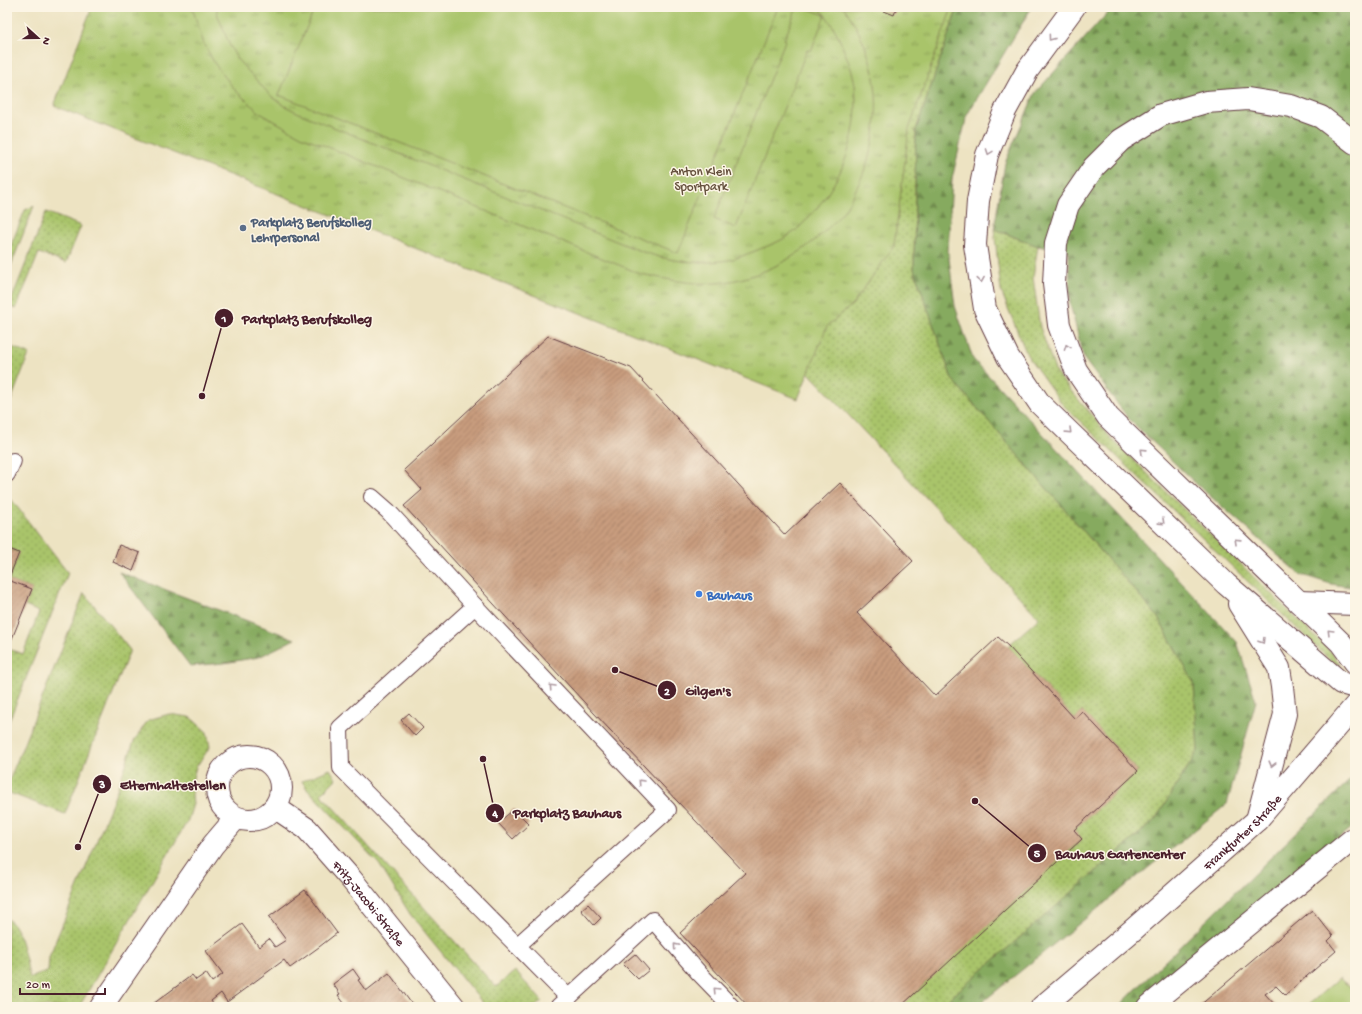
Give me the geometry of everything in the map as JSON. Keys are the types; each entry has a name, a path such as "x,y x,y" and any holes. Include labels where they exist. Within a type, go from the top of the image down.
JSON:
{"main road":[{"path":"1074,7 1027,71 1005,111 987,155 978,201 975,245 986,309 1008,357 1040,404 1226,584 1341,684 1355,687"},
{"path":"1355,143 1320,116 1291,106 1248,99 1206,102 1161,115 1122,140 1094,168 1068,205 1056,243 1054,284 1059,325 1076,370 1108,417 1341,643 1355,662"},
{"path":"1226,584 1279,668 1282,687 1285,714 1257,820"},
{"path":"1299,602 1355,604"},
{"name":"Frankfurter Straße","path":"1042,1007 1134,929 1257,820 1355,706"},
{"path":"249,755 264,759 272,764 278,772 282,790 276,808 268,815 258,820 247,821 236,818 228,812 221,805 217,795 219,776 224,767 232,760 249,755"},
{"name":"Fritz-Jacobi-Straße","path":"276,808 312,834 351,879 454,1007"},
{"path":"101,1007 212,845 236,818"},
{"path":"1148,1007 1353,839 1355,839"}],"lane":[{"path":"372,497 388,511 475,606 668,810 517,946"},
{"path":"475,606 340,728 341,768 517,946 564,1002 653,920 699,973 732,1007"}],"green space":[{"name":"Anton Klein Sportpark","path":"92,7 952,7 909,129 894,246 853,304 827,326 798,399 54,106"},
{"path":"192,7 216,7 230,46 237,59 271,96 285,106 301,114 643,252 666,258 699,262 729,260 778,242 794,232 804,222 816,209 835,182 853,135 856,102 855,85 850,66 833,26 818,7 844,7 855,25 868,54 875,85 876,101 876,117 871,150 860,180 841,215 821,235 795,255 765,271 733,281 707,283 669,280 641,274 301,136 260,113 235,90 215,64 204,44"},
{"path":"315,7 778,7 678,253 279,95"},
{"path":"797,7 803,7 825,15 811,51 807,50 736,228 714,219 785,41 784,40"},
{"path":"902,7 958,7 916,130 914,269 952,379 1157,616 1194,683 1198,751 1155,820 940,1007 899,1007 1082,839 1074,830 1138,771 1082,711 1075,719 1008,646 1039,618 793,356"},
{"path":"958,7 1032,7 967,115 952,179 948,251 955,306 973,359 1237,642 1256,701 1227,804 980,1004 962,1007 940,1007 1155,820 1198,751 1194,683 1157,616 952,379 914,269 916,130"},
{"path":"1113,7 1355,7 1355,588 1331,584 1299,574 1193,481 1128,418 1084,359 1070,304 1069,252 1038,246 994,229 1005,163 1035,93"},
{"path":"34,206 7,276 7,255 25,210"},
{"path":"46,212 81,226 66,263 39,253 16,309 9,306"},
{"path":"994,229 1038,246 1033,277 1040,327 1056,373 1110,437 1333,654 1341,666 1330,660 1062,404 1027,355 1001,291"},
{"path":"7,345 29,354 8,408 7,407"},
{"path":"11,499 68,573 7,726 7,651 8,649 23,654 39,612 25,606 32,589 8,580 19,553 7,548 7,509"},
{"path":"119,572 295,639 259,657 224,663 190,666"},
{"path":"84,593 130,650 65,814 7,792 7,786"},
{"path":"169,714 190,717 207,732 210,747 196,767 191,785 193,804 188,820 79,1007 7,1007 7,919 16,929 25,955 30,978 48,971 49,957 113,801 134,741 148,720"},
{"path":"330,769 336,779 321,794 496,987 515,971 542,1001 535,1007 486,1007 410,914 379,864 307,789 302,781"},
{"path":"1355,775 1355,825 1138,1007 1118,1007"},
{"path":"1339,978 1351,988 1355,982 1355,1007 1306,1007"}],"building":[{"path":"874,7 897,7 894,15"},
{"path":"548,336 631,368 785,535 840,483 913,561 857,613 935,696 998,637 1075,719 1082,711 1138,771 1074,830 1082,839 900,1007 749,1007 680,933 745,873 594,713 404,506 422,490 404,470"},
{"path":"119,545 140,553 133,571 113,562"},
{"path":"7,548 19,553 8,580 32,589 7,651"},
{"path":"409,713 423,728 415,736 401,720"},
{"path":"514,809 529,824 513,839 498,823"},
{"path":"305,890 337,933 319,947 290,968 284,960 227,1002 221,993 211,1001 215,1007 149,1007 192,975 196,980 206,973 212,982 223,974 206,951 242,924 259,947 269,939 275,947 286,940 269,917"},
{"path":"588,904 601,918 594,925 581,910"},
{"path":"1312,910 1333,936 1328,941 1336,951 1285,995 1276,986 1265,994 1277,1007 1198,1007"},
{"path":"635,954 649,970 638,979 623,964"},
{"path":"353,969 360,979 358,980 366,991 389,973 414,1007 347,1007 338,995 340,994 333,984"}],"place":[{"name":"Parkplatz Berufskolleg Lehrpersonal","path":"243,228"},
{"name":"Parkplatz Berufskolleg","path":"202,396"},
{"name":"Bauhaus","path":"699,594"},
{"name":"Gilgen's","path":"615,670"},
{"name":"Parkplatz Bauhaus","path":"483,759"},
{"name":"Bauhaus Gartencenter","path":"975,801"},
{"name":"Elternhaltestellen","path":"78,847"}]}
